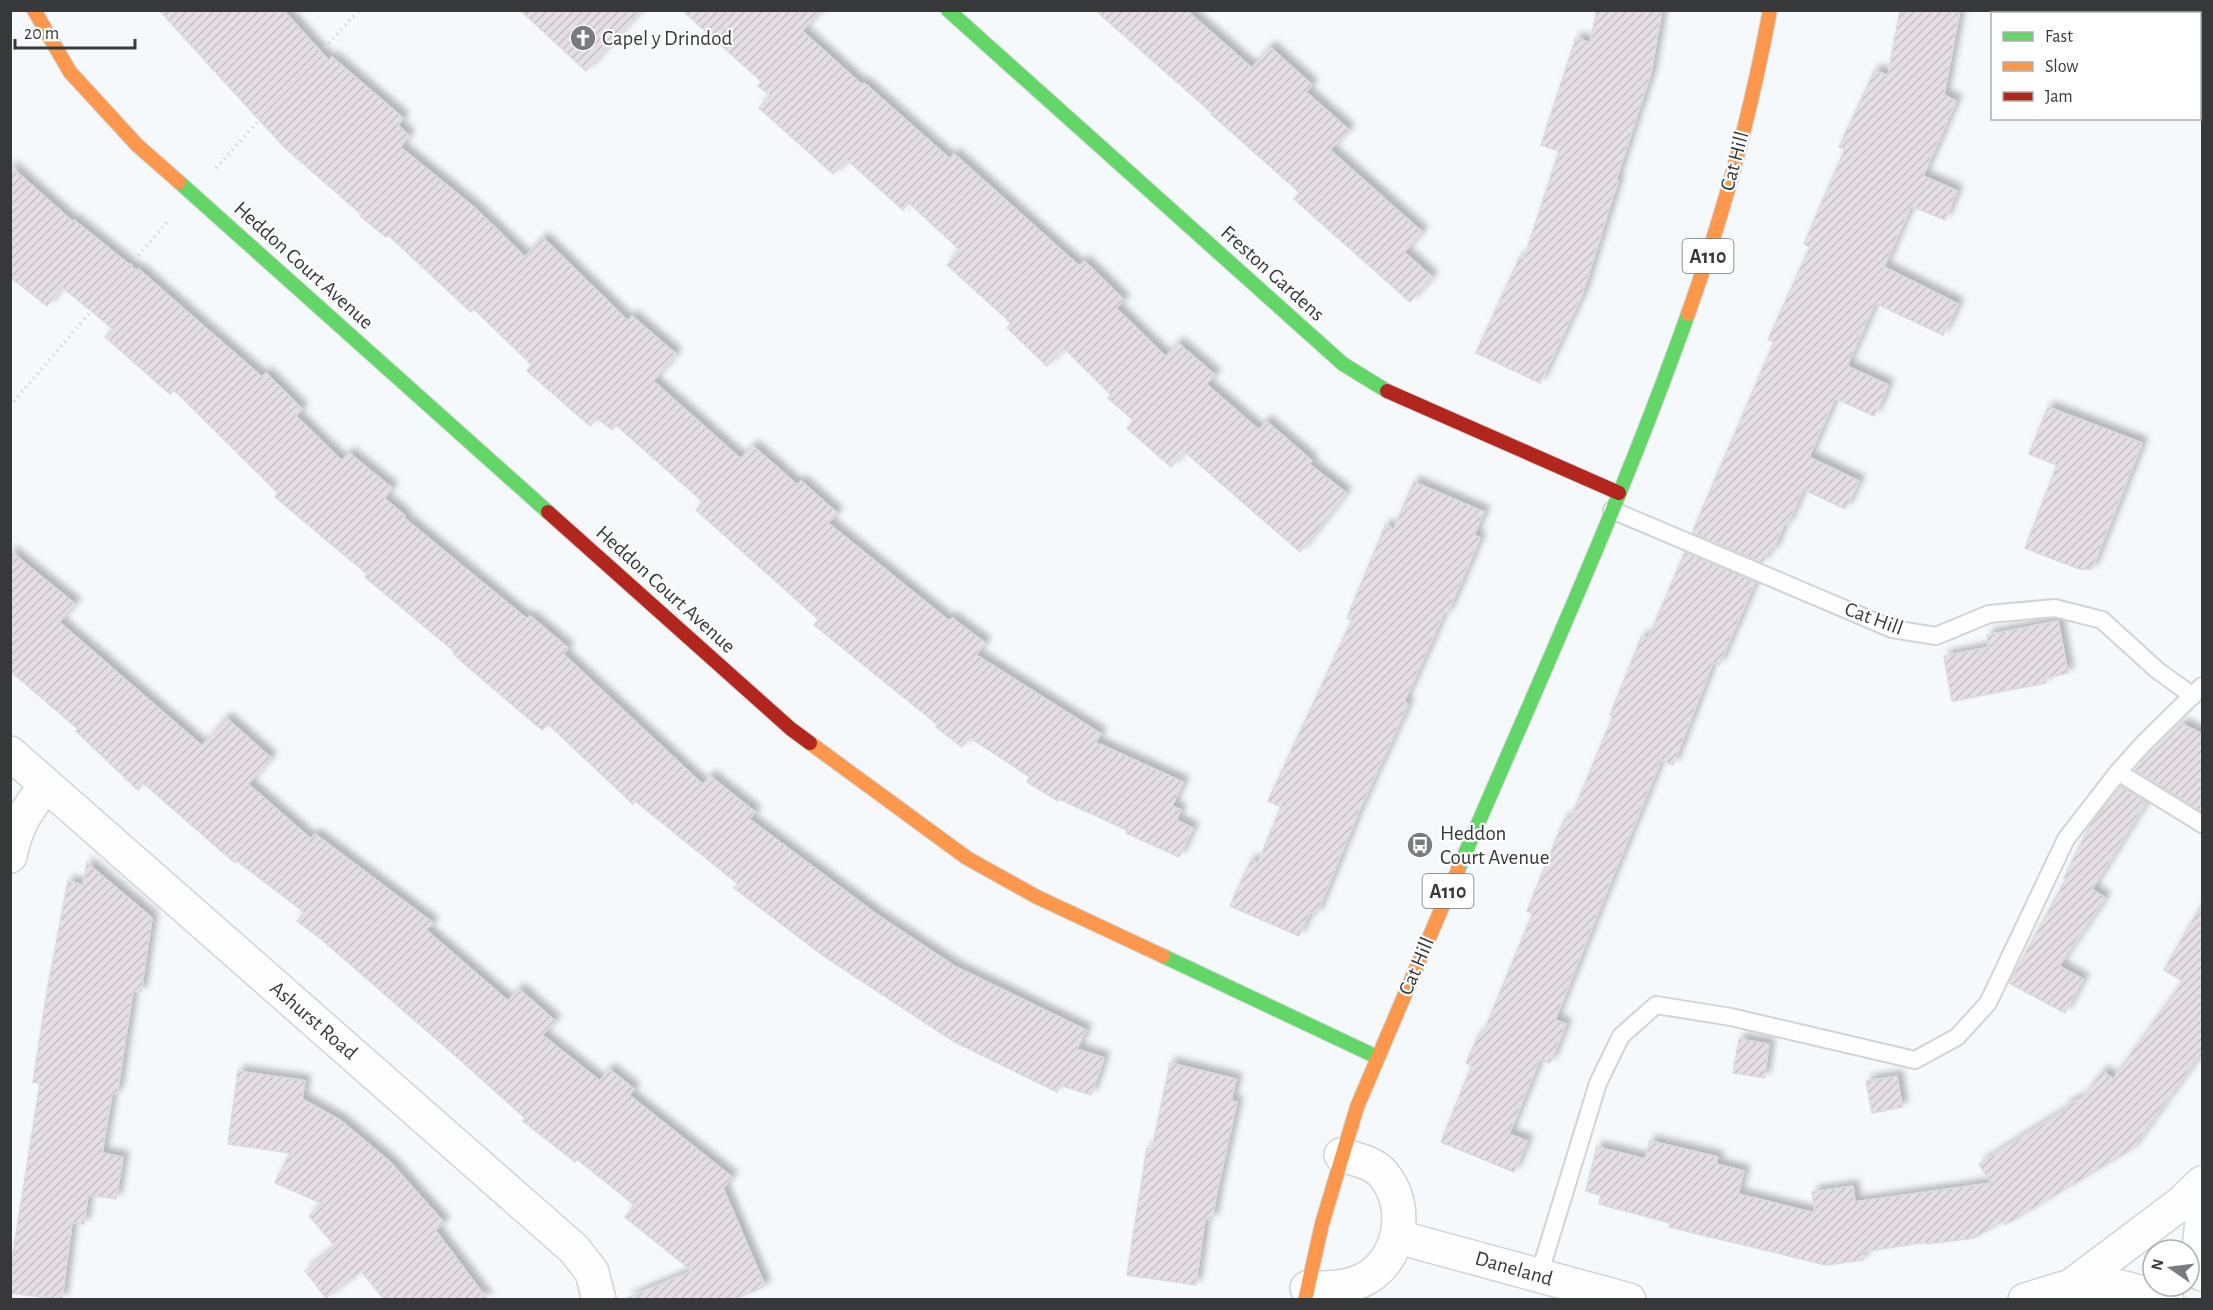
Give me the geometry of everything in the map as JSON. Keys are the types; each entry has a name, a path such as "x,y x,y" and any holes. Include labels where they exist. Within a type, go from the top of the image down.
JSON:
{"street":[{"name":"Heddon Court Avenue","path":"34,10 70,72 137,145 790,729 977,864 1036,897 1377,1057"},
{"name":"Cat Hill","path":"1306,1294 1341,1155 1357,1107 1612,510 1662,387 1711,249 1761,59 1770,10"},
{"name":"Freston Gardens","path":"964,15 1343,364 1391,394 1619,493"},
{"name":"Ashurst Road","path":"10,753 574,1249 592,1272 599,1299"},
{"path":"10,856 15,833 28,807 46,785"},
{"path":"1306,1294 1342,1288 1364,1280 1383,1266 1398,1237 1399,1214 1392,1190 1383,1173 1368,1163 1341,1155"},
{"path":"2071,1286 2162,1218 2202,1183"},
{"path":"2202,1220 2199,1250 2202,1274"},
{"name":"Daneland","path":"1398,1237 1548,1285 1629,1299"},
{"path":"2025,1299 2071,1286 2121,1287 2168,1299"}],"lane":[{"name":"Cat Hill","path":"1612,510 1892,629 1936,636 1989,614 2055,608 2102,621 2157,670 2198,691"},
{"path":"1548,1285 1598,1083 1621,1036 1656,1005 1731,1017 1915,1060 1957,1037 1988,1003 2066,839 2118,772 2143,744 2198,691"},
{"path":"2118,772 2202,824"}],"building":[{"path":"159,10 283,10 329,61 332,57 403,118 398,125 409,136 400,147 476,209 525,257 543,238 628,321 632,316 676,354 653,381 741,459 753,446 797,485 801,481 837,513 828,523 949,621 952,618 985,643 976,655 1101,734 1095,742 1183,782 1172,806 1181,810 1176,820 1193,828 1179,857 1126,833 1127,830 1059,799 1058,801 1027,782 1030,777 969,737 962,747 936,727 938,725 814,625 819,620 696,510 703,502 616,425 612,430 597,418 590,426 527,371 532,365 474,309 471,312 388,235 386,237 360,216 362,215 283,146"},
{"name":"Capel y Drindod","path":"520,10 641,10 586,71"},
{"path":"682,10 821,10 802,31 950,159 954,154 1079,266 1084,261 1124,300 1116,308 1166,357 1178,343 1215,375 1206,384 1259,430 1266,421 1312,461 1309,464 1346,493 1300,552 1185,452 1171,467 1127,428 1134,421 1108,398 1111,395 1064,348 1047,366 1007,328 1011,323 947,265 960,250 909,203 903,210 847,160 833,174 759,108 770,95 758,86 762,82"},
{"path":"1095,10 1186,10 1252,68 1270,47 1312,85 1306,92 1349,130 1330,150 1422,232 1404,252 1432,277 1410,302 1294,199 1300,193"},
{"path":"1597,10 1662,10 1651,73 1582,295 1540,383 1476,353 1520,257 1524,259 1559,151 1541,145 1576,38 1590,43"},
{"path":"1900,10 1960,10 1944,95 1956,101 1923,176 1957,191 1945,220 1911,206 1884,267 1958,304 1943,335 1875,303 1847,366 1888,385 1882,400 1874,416 1835,398 1809,457 1859,481 1845,509 1803,489 1787,525 1784,524 1773,551 1769,550 1763,563 1693,533 1693,531 1774,342 1768,340 1810,247 1804,244 1845,149 1839,147 1875,70 1888,76"},
{"path":"10,166 73,222 74,220 137,271 138,269 262,377 266,373 302,409 296,416 342,461 349,453 392,488 384,498 405,516 404,518 527,619 530,616 568,648 563,654 703,785 710,776 755,812 749,819 880,917 954,966 1086,1030 1077,1049 1104,1058 1091,1095 1060,1085 1057,1092 953,1041 825,957 734,888 738,884 635,801 633,804 548,724 542,730 453,654 455,652 365,577 367,574 275,497 278,493 174,390 170,394 105,337 113,329 62,287 47,306 10,277"},
{"path":"2048,407 2142,443 2092,569 2079,569 2025,548 2057,465 2029,454"},
{"path":"1414,482 1484,512 1474,535 1480,538 1447,614 1444,613 1404,702 1408,704 1359,811 1316,915 1310,912 1299,936 1230,906 1251,860 1258,863 1281,807 1268,801 1352,620 1347,618 1386,524 1393,530"},
{"path":"10,551 75,604 59,622 202,746 226,718 271,758 248,784 311,839 315,834 433,923 426,930 508,1001 519,989 555,1021 542,1035 600,1081 609,1069 634,1089 629,1095 732,1177 723,1188 765,1286 735,1299 625,1299 692,1271 625,1217 634,1205 577,1159 575,1162 523,1121 525,1118 458,1058 321,939 297,921 304,912 237,861 235,863 143,783 138,790 76,731 78,729 10,671"},
{"path":"1685,552 1755,582 1719,665 1713,662 1673,765 1661,760 1597,915 1555,1020 1566,1024 1550,1063 1540,1059 1509,1134 1527,1141 1514,1172 1441,1142 1472,1065 1466,1063 1479,1034 1482,1036 1533,913 1527,911 1557,837 1565,818 1570,820 1613,716 1610,715 1642,636 1648,639"},
{"path":"2058,621 2068,673 2045,678 2046,683 1952,701 1944,656 1989,647 1987,635"},
{"path":"2182,724 2202,734 2202,812 2135,770"},
{"path":"2121,786 2146,802 2092,889 2105,898 2059,966 2083,979 2065,1013 2009,983 2066,879 2064,878 2090,825"},
{"path":"87,863 152,918 141,992 133,991 117,1094 112,1094 102,1153 123,1157 116,1199 88,1195 84,1224 72,1223 62,1299 57,1299 10,1293 10,1273 40,1083 33,1082 47,992 68,881 83,885"},
{"path":"2202,904 2202,1051 2132,1149 2005,1225 2003,1221 1974,1238 1927,1244 1927,1242 1862,1252 1863,1260 1826,1265 1669,1227 1670,1223 1599,1204 1601,1195 1586,1191 1597,1147 1645,1159 1650,1141 1718,1157 1716,1164 1744,1171 1738,1194 1815,1213 1812,1192 1853,1186 1855,1202 1991,1183 1979,1164 2067,1109 2065,1106 2082,1098 2103,1071 2113,1079 2183,981 2164,970"},
{"path":"1739,1039 1769,1044 1764,1078 1733,1073"},
{"path":"1170,1063 1236,1079 1231,1101 1237,1102 1212,1220 1205,1218 1196,1285 1127,1275 1147,1148 1152,1149"},
{"path":"238,1071 305,1081 302,1099 340,1120 391,1163 444,1223 435,1230 487,1299 384,1299 361,1271 326,1298 305,1271 336,1247 309,1216 323,1204 275,1183 290,1153 228,1144"},
{"path":"1897,1076 1902,1107 1872,1113 1866,1081"}],"traffic: fast":[{"path":"948,10 1343,364 1387,391"},
{"path":"179,182 548,512"},
{"path":"1458,870 1607,524 1688,314"},
{"path":"1163,956 1377,1057"}],"traffic: slow":[{"path":"34,10 70,72 137,145 179,182"},
{"path":"1688,314 1735,164 1770,10"},
{"path":"810,743 967,858 1037,897 1163,956"},
{"path":"1305,1300 1322,1224 1357,1107 1458,870"}],"traffic: jam":[{"path":"1387,391 1619,493"},
{"path":"548,512 791,729 810,743"}],"place":[{"name":"Capel y Drindod","path":"583,38"},
{"name":"Heddon Court Avenue","path":"1420,845"}]}
